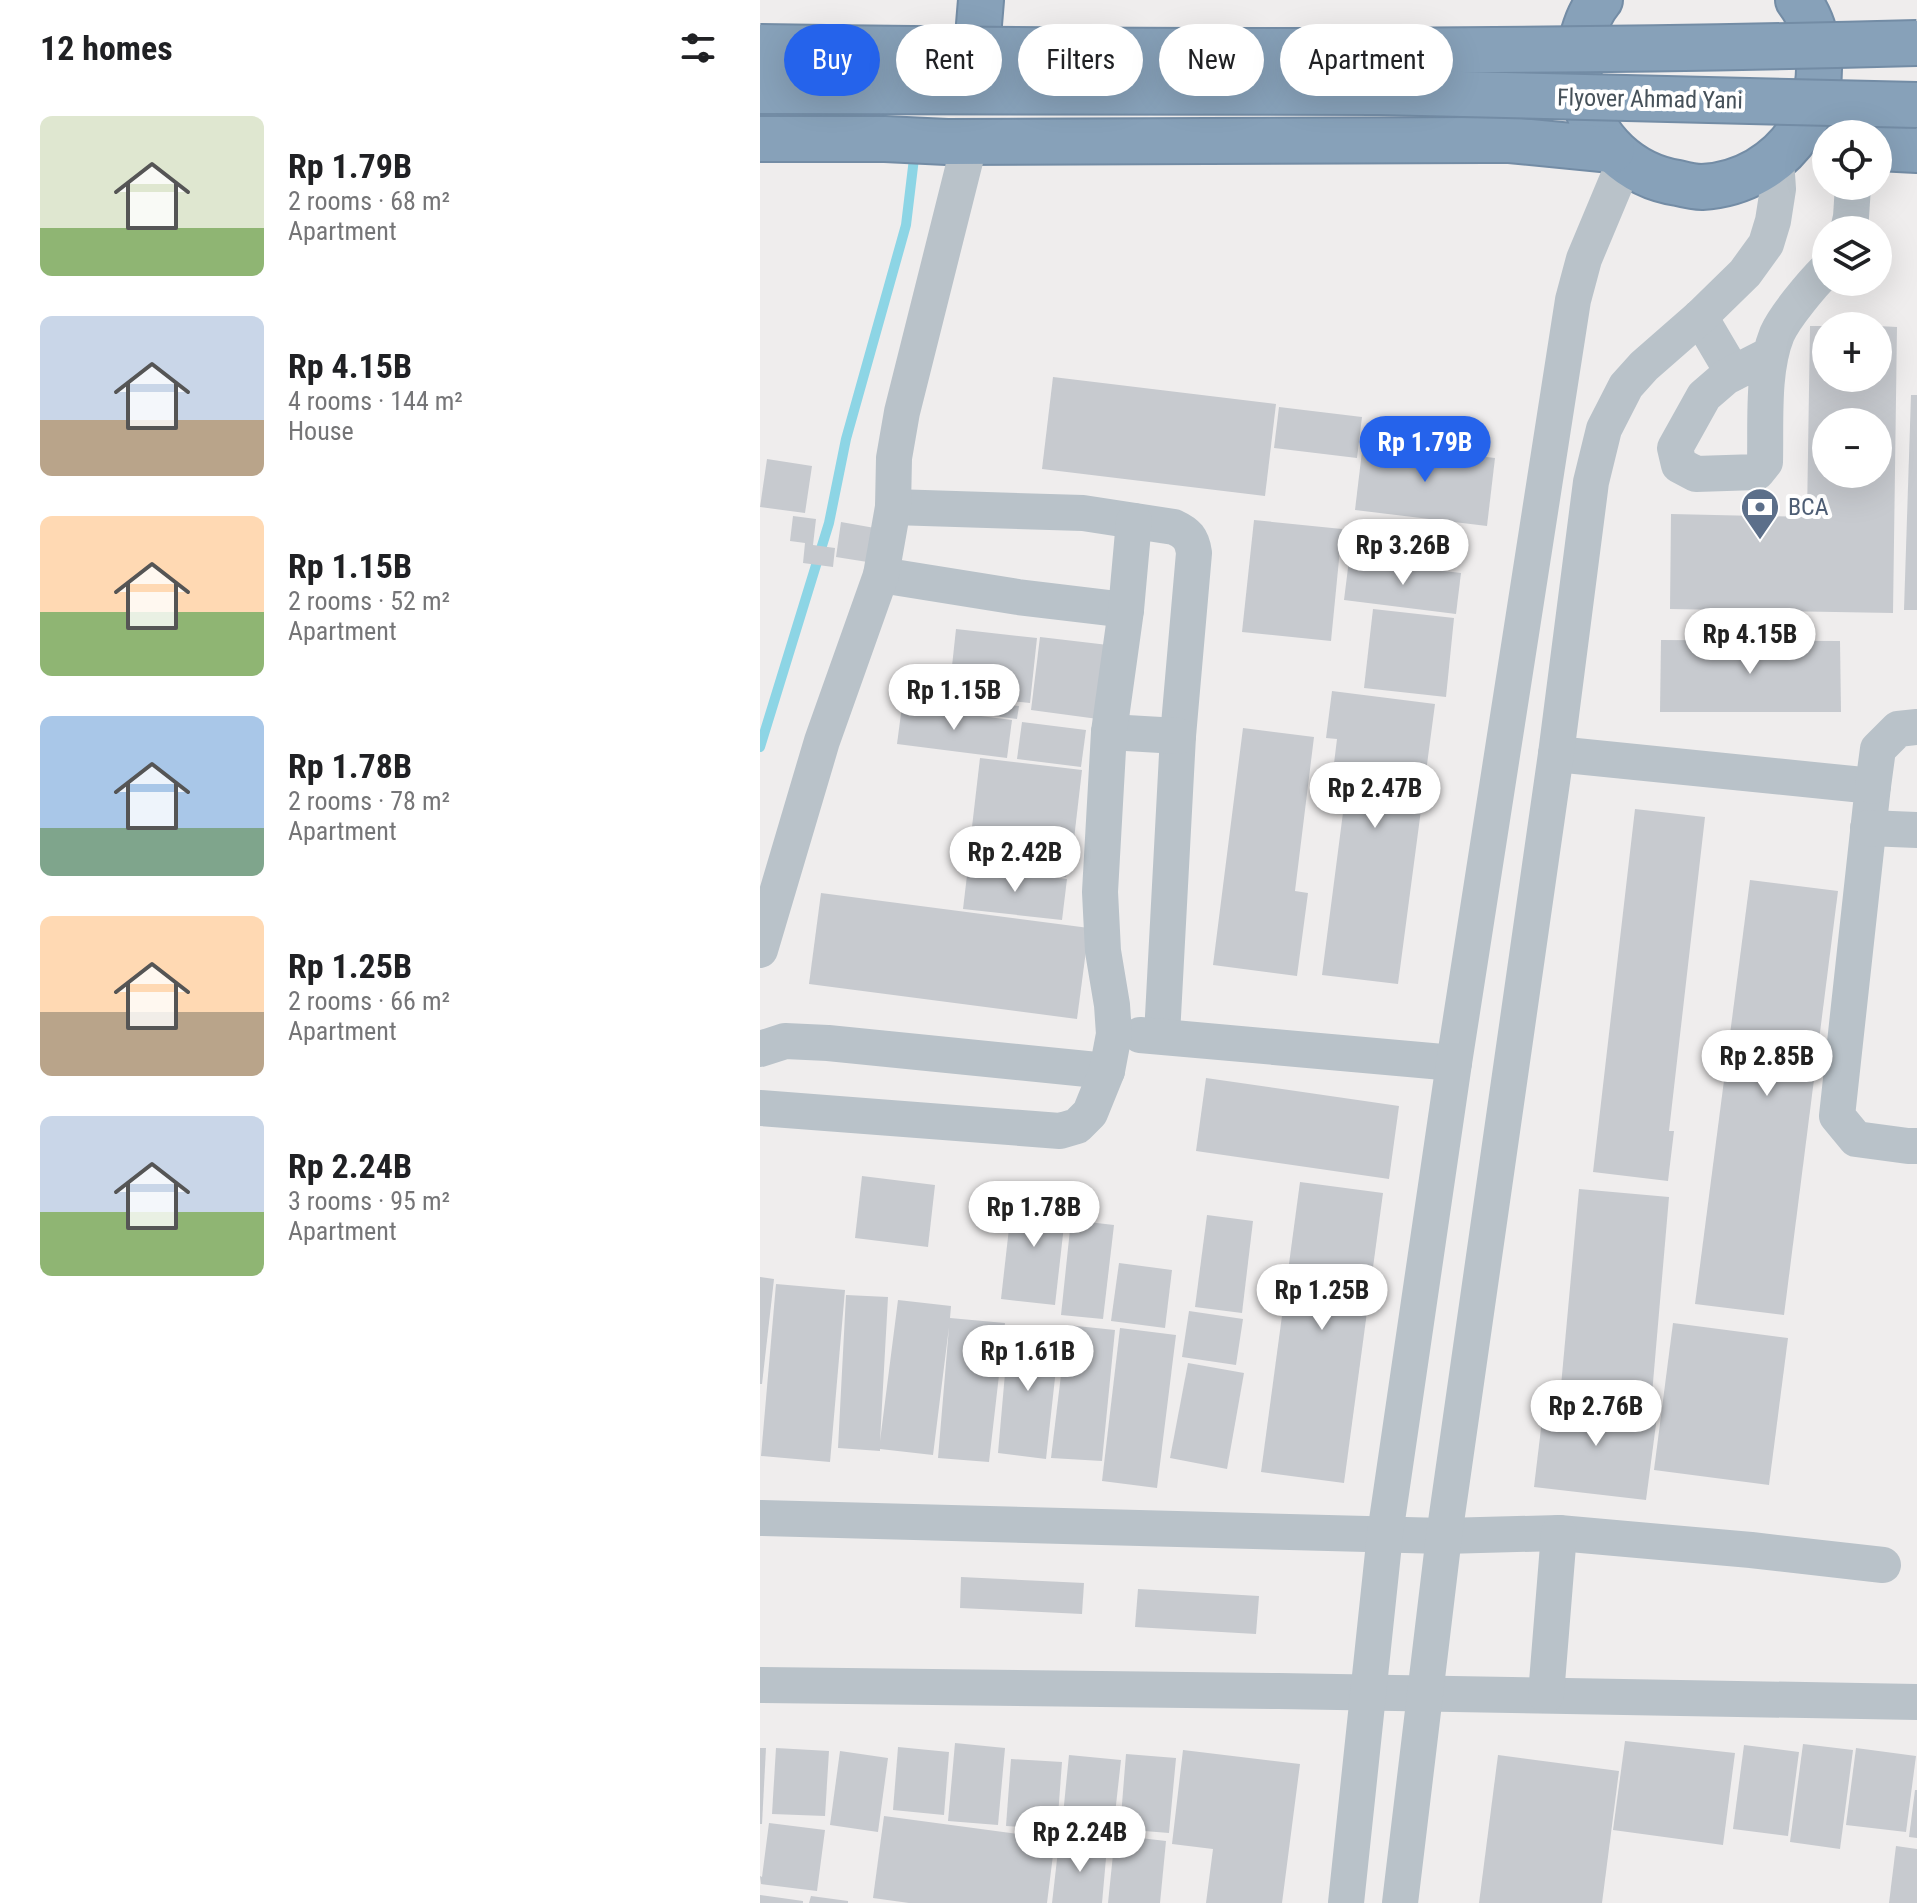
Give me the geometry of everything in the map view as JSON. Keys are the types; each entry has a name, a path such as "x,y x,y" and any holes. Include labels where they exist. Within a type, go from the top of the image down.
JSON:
{"highway":[{"path":"1591,17 1578,71 1585,107 1596,130 1618,155 1661,181 1701,187 1741,180 1800,142 1819,80 1818,44 1798,0"},
{"path":"963,130 979,16"},
{"name":"Flyover Ahmad Yani","path":"760,47 1029,51 1632,50 1917,43"},
{"name":"Flyover Ahmad Yani","path":"760,91 1379,92 1917,105"},
{"path":"760,139 885,139 963,130 1510,140 1618,155"},
{"path":"1892,149 1917,150"}],"street":[{"path":"760,950 822,741 881,575 893,507 894,458 902,412 963,130"},
{"path":"1400,1903 1444,1536 1556,754 1591,482 1604,429 1634,376 1745,273 1766,244 1778,189 1800,142"},
{"path":"1346,1903 1385,1534 1454,1063 1573,300 1618,155"},
{"path":"1771,354 1726,377 1704,396 1675,448 1679,465 1696,474 1757,472 1765,462 1771,354 1779,329 1812,288"},
{"path":"1700,317 1733,373"},
{"path":"893,507 1083,513 1174,527 1186,533 1192,542 1194,553 1178,736 1162,1035"},
{"path":"760,1108 1060,1131 1077,1126 1090,1113 1107,1071 1114,1034 1103,951 1100,892 1109,732 1126,610 1134,521"},
{"path":"881,575 1018,597 1126,610"},
{"path":"1917,727 1898,729 1878,749 1837,1116 1856,1139 1917,1146"},
{"path":"1109,732 1178,736"},
{"path":"1556,754 1873,786"},
{"path":"1868,828 1917,830"},
{"path":"1114,1034 1162,1035 1454,1063"},
{"path":"760,1049 785,1041 828,1043 1107,1071"},
{"path":"760,1518 1444,1536 1559,1533 1883,1565"},
{"path":"1546,1695 1559,1533"},
{"path":"760,1685 1917,1702"}],"building":[{"path":"1810,326 1812,392 1892,392 1892,327 1897,327 1893,613 1670,609 1671,514 1807,517"},
{"path":"1053,377 1276,404 1265,496 1042,469"},
{"path":"1911,395 1917,395 1917,610 1904,610"},
{"path":"1279,407 1362,417 1357,458 1274,448"},
{"path":"1363,443 1495,458 1487,526 1355,510"},
{"path":"767,459 812,466 805,513 760,507"},
{"path":"793,516 816,519 813,545 835,548 833,567 803,563 805,543 790,541"},
{"path":"1254,520 1342,529 1331,641 1242,632"},
{"path":"841,522 886,530 880,564 836,557"},
{"path":"1360,536 1416,542 1414,565 1358,559"},
{"path":"1349,560 1461,573 1456,614 1344,600"},
{"path":"1373,609 1454,618 1446,697 1364,688"},
{"path":"956,629 1037,638 1030,703 949,694"},
{"path":"1040,637 1108,645 1098,719 1031,710"},
{"path":"1661,640 1840,641 1841,712 1660,712"},
{"path":"1332,691 1435,704 1398,984 1322,975 1344,805 1329,804 1337,739 1326,738"},
{"path":"986,702 1019,706 1017,719 985,715"},
{"path":"902,706 1012,720 1007,758 897,744"},
{"path":"1022,722 1086,730 1081,767 1017,759"},
{"path":"1243,728 1314,737 1295,891 1308,893 1297,976 1213,965"},
{"path":"980,758 1082,770 1074,839 972,827"},
{"path":"1635,809 1705,817 1669,1131 1674,1131 1668,1181 1593,1172"},
{"path":"979,832 1071,845 1066,877 975,865"},
{"path":"968,867 1067,879 1062,920 963,909"},
{"path":"1750,880 1838,891 1784,1315 1695,1304"},
{"path":"821,893 1089,928 1077,1019 809,984"},
{"path":"1206,1078 1399,1106 1389,1179 1196,1151"},
{"path":"862,1176 935,1185 928,1247 855,1238"},
{"path":"1300,1182 1383,1193 1344,1483 1261,1472"},
{"path":"1579,1189 1669,1197 1652,1394 1561,1386"},
{"path":"1013,1193 1067,1199 1055,1305 1001,1299"},
{"path":"1207,1215 1253,1221 1242,1313 1195,1307"},
{"path":"1071,1220 1114,1225 1103,1319 1061,1315"},
{"path":"1119,1263 1172,1270 1165,1328 1111,1321"},
{"path":"760,1277 774,1279 762,1384 760,1384"},
{"path":"776,1284 845,1290 830,1462 761,1456"},
{"path":"846,1295 888,1297 880,1441 898,1300 951,1306 950,1318 1005,1323 989,1462 938,1458 949,1327 933,1455 838,1448"},
{"path":"1189,1311 1243,1319 1236,1365 1182,1357"},
{"path":"1673,1323 1788,1338 1769,1485 1654,1470"},
{"path":"1067,1325 1115,1330 1102,1461 1051,1458"},
{"path":"1009,1328 1060,1333 1046,1459 998,1453"},
{"path":"1120,1328 1176,1335 1157,1488 1102,1481"},
{"path":"1188,1363 1244,1373 1227,1469 1170,1458"},
{"path":"1545,1395 1658,1409 1646,1500 1534,1487"},
{"path":"961,1577 1084,1583 1082,1614 960,1608"},
{"path":"1138,1589 1259,1596 1256,1634 1135,1627"},
{"path":"1625,1741 1735,1753 1723,1845 1613,1830"},
{"path":"955,1743 1005,1748 998,1825 948,1821"},
{"path":"1803,1744 1853,1750 1840,1849 1790,1842"},
{"path":"1744,1745 1799,1752 1788,1836 1733,1829"},
{"path":"898,1747 949,1752 944,1815 893,1810"},
{"path":"760,1748 766,1748 762,1824 760,1824"},
{"path":"776,1748 829,1751 825,1816 772,1814"},
{"path":"1856,1748 1916,1756 1906,1832 1846,1825"},
{"path":"1183,1750 1300,1764 1282,1903 1206,1903 1213,1849 1172,1844"},
{"path":"840,1751 888,1758 878,1832 830,1825"},
{"path":"1126,1754 1176,1758 1169,1833 1120,1829"},
{"path":"1069,1755 1121,1760 1112,1841 1061,1835"},
{"path":"1498,1755 1619,1771 1602,1903 1479,1903"},
{"path":"1011,1759 1062,1762 1057,1829 1006,1826"},
{"path":"1917,1790 1917,1838 1909,1837"},
{"path":"884,1816 1055,1839 1047,1903 909,1903 873,1898"},
{"path":"769,1823 825,1830 817,1891 761,1884"},
{"path":"1115,1835 1166,1841 1160,1903 1108,1903"},
{"path":"1059,1842 1107,1847 1102,1903 1052,1903"},
{"path":"1896,1846 1917,1849 1917,1903 1889,1903"},
{"path":"760,1895 803,1901 803,1903 760,1903"},
{"path":"811,1896 848,1901 848,1903 809,1903"}],"waterway":[{"path":"760,747 829,523 846,439 906,225 915,150"}],"place":[{"name":"BCA","path":"1760,541"}]}
